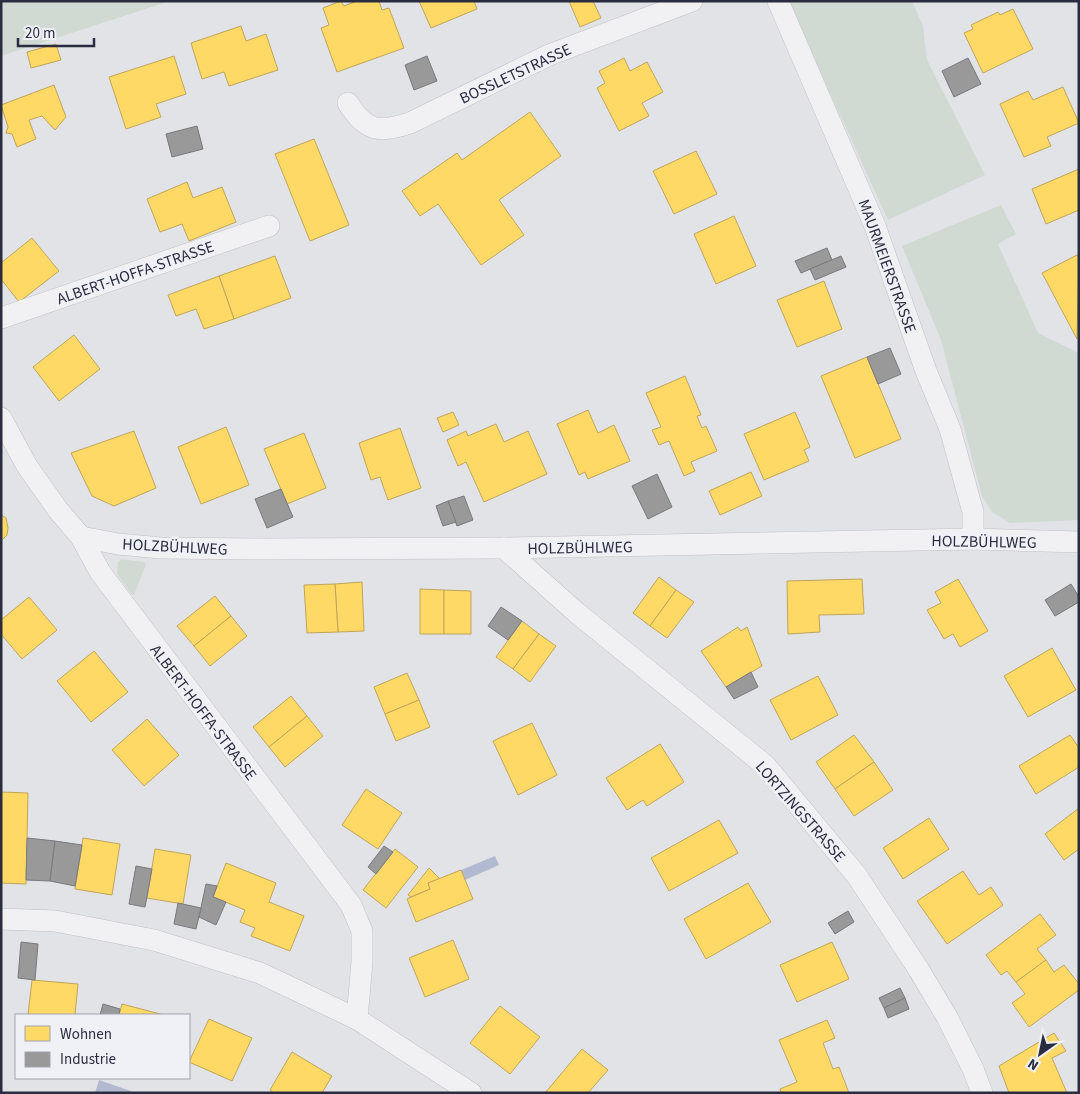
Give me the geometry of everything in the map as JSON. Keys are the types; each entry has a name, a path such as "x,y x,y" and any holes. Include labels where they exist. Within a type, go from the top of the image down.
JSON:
{"street":[{"name":"BOSSLETSTRASSE","path":"348,102 356,115 365,124 377,129 392,129 410,123 549,55 692,1"},
{"name":"MAURMEIERSTRASSE","path":"778,1 875,226 926,371 950,429 973,512 973,539"},
{"name":"ALBERT-HOFFA-STRASSE","path":"1,318 269,226"},
{"name":"ALBERT-HOFFA-STRASSE","path":"1,418 27,466 58,510 81,537 100,572 351,905 362,931 362,962 357,1019"},
{"name":"HOLZBÜHLWEG","path":"81,537 118,544 161,548 504,548 973,539 1079,542"},
{"name":"LORTZINGSTRASSE","path":"504,548 577,613 766,766 857,876 883,915 947,1017 973,1069 982,1093"},
{"path":"1,919 55,921 154,940 260,973 357,1019 471,1093"}],"shaded area":[{"path":"1,1 170,1 1,56"},
{"path":"788,1 912,1 923,26 927,60 985,175 888,220"},
{"path":"1001,205 1016,234 998,244 1038,333 1079,353 1079,520 1010,523 992,512 982,496 941,340 902,246"},
{"path":"121,559 144,562 146,564 134,595 132,595 117,574 118,562"}],"water":[{"path":"495,856 499,865 465,880 461,870"},
{"path":"99,1080 131,1091 130,1093 95,1093"}],"building: Wohnen":[{"path":"341,1 344,6 357,1 379,1 382,10 389,8 404,48 337,72 321,28 329,25 323,8"},
{"path":"419,1 474,1 477,9 431,28"},
{"path":"569,1 593,1 601,18 580,27"},
{"path":"1013,9 1033,49 983,73 964,33 973,29 971,25 998,12 1000,15"},
{"path":"241,26 246,41 266,34 278,70 229,86 224,72 202,79 191,43"},
{"path":"56,44 61,60 31,68 27,52"},
{"path":"174,56 186,94 156,104 161,117 126,129 109,77"},
{"path":"624,58 630,71 647,62 663,92 642,103 649,116 619,131 597,88 605,83 599,71"},
{"path":"54,85 66,117 55,130 42,116 29,120 36,139 17,147 12,134 6,133 8,127 1,105"},
{"path":"1063,87 1079,123 1047,137 1051,146 1024,157 1000,104 1028,91 1033,100"},
{"path":"530,112 561,156 499,200 524,235 481,265 438,204 420,216 402,191 457,153 462,160"},
{"path":"314,139 349,225 310,241 275,154"},
{"path":"696,151 717,194 674,214 653,171"},
{"path":"1079,169 1079,210 1046,224 1032,189"},
{"path":"187,182 193,198 222,187 236,222 189,241 182,224 160,232 147,199"},
{"path":"734,216 756,266 716,284 694,234"},
{"path":"32,238 59,271 19,302 1,279 1,263"},
{"path":"1077,255 1079,258 1077,339 1042,273"},
{"path":"275,256 291,298 234,319 219,276"},
{"path":"219,276 234,319 204,329 196,309 176,316 168,295"},
{"path":"824,281 842,329 797,347 777,300"},
{"path":"74,335 100,369 59,401 33,367"},
{"path":"867,357 901,439 855,458 821,376"},
{"path":"685,376 701,415 697,416 702,428 706,426 717,451 691,462 695,471 684,476 669,441 659,445 652,430 661,427 646,393"},
{"path":"588,410 598,433 614,425 630,461 588,479 585,472 579,475 557,424"},
{"path":"453,412 459,425 443,432 437,418"},
{"path":"795,412 810,447 804,450 809,461 764,480 744,434"},
{"path":"496,424 504,442 528,431 547,474 484,502 466,462 458,466 447,440 466,431 468,436"},
{"path":"226,427 249,485 201,504 178,447"},
{"path":"400,428 421,488 388,500 380,477 371,480 359,443"},
{"path":"134,431 156,488 114,506 92,496 71,453"},
{"path":"304,433 326,488 287,504 264,449"},
{"path":"751,472 762,496 720,515 709,491"},
{"path":"1,515 6,518 8,528 7,535 1,541"},
{"path":"659,577 676,590 650,626 633,613"},
{"path":"862,579 864,614 819,615 820,632 788,634 787,581"},
{"path":"958,579 988,631 960,647 953,634 944,639 927,610 941,603 935,592"},
{"path":"362,582 364,631 338,632 335,584"},
{"path":"335,584 338,632 307,633 304,585"},
{"path":"420,589 444,590 444,634 420,634"},
{"path":"444,590 471,591 471,634 444,634"},
{"path":"676,590 694,602 667,638 650,626"},
{"path":"215,596 231,616 194,646 177,626"},
{"path":"29,597 57,630 22,659 1,634 1,620"},
{"path":"231,616 247,636 210,666 194,646"},
{"path":"522,621 539,634 513,669 496,657"},
{"path":"738,627 741,631 747,627 762,666 726,687 701,651"},
{"path":"539,634 556,646 530,682 513,669"},
{"path":"1052,648 1076,690 1028,717 1004,676"},
{"path":"94,651 128,692 91,722 57,681"},
{"path":"407,673 419,700 385,714 374,687"},
{"path":"818,676 838,715 791,740 770,700"},
{"path":"291,696 307,716 269,747 253,727"},
{"path":"419,700 430,727 396,741 385,714"},
{"path":"307,716 323,736 285,767 269,747"},
{"path":"147,719 179,755 144,786 112,750"},
{"path":"532,723 557,775 518,795 493,741"},
{"path":"854,735 874,762 835,789 816,762"},
{"path":"1070,735 1079,748 1079,767 1036,794 1019,766"},
{"path":"660,744 684,782 647,806 643,800 627,810 606,778"},
{"path":"874,762 893,790 854,816 835,789"},
{"path":"366,789 402,813 378,849 342,825"},
{"path":"1,792 28,793 26,884 1,883"},
{"path":"1079,808 1079,849 1064,860 1045,834"},
{"path":"929,818 949,849 903,879 883,848"},
{"path":"719,820 738,853 669,891 651,858"},
{"path":"83,838 120,844 112,895 75,889"},
{"path":"155,849 191,855 183,904 147,898"},
{"path":"395,849 418,867 386,908 363,890"},
{"path":"226,863 276,883 269,902 304,916 290,951 251,936 255,928 240,922 245,910 213,897"},
{"path":"429,868 440,879 428,883 430,889 411,897 408,895"},
{"path":"461,870 473,899 416,922 407,899 430,889 428,883"},
{"path":"963,871 979,895 991,887 1003,905 947,944 917,901"},
{"path":"748,883 771,922 706,959 684,919"},
{"path":"1040,914 1056,935 1037,949 1046,960 1016,982 1007,971 1001,975 986,955"},
{"path":"453,940 469,979 425,997 409,958"},
{"path":"832,942 849,979 797,1002 780,965"},
{"path":"1046,960 1054,972 1064,965 1079,984 1079,990 1029,1027 1012,1003 1025,994 1016,982"},
{"path":"32,980 78,984 75,1014 28,1014"},
{"path":"122,1004 160,1014 119,1014"},
{"path":"500,1006 540,1037 510,1074 470,1043"},
{"path":"209,1019 252,1038 232,1081 190,1062"},
{"path":"827,1020 835,1038 823,1043 833,1069 839,1067 849,1093 781,1093 780,1089 797,1082 779,1040"},
{"path":"1054,1033 1066,1051 1052,1058 1067,1093 1009,1093 999,1066"},
{"path":"582,1049 608,1070 588,1093 545,1093"},
{"path":"292,1052 332,1076 322,1093 274,1093 270,1090"}],"building: Industrie":[{"path":"427,56 437,81 414,90 405,65"},
{"path":"968,58 981,84 954,97 942,71"},
{"path":"197,126 203,149 172,157 166,134"},
{"path":"827,248 832,260 801,273 795,261"},
{"path":"841,256 846,267 815,280 810,269"},
{"path":"890,348 901,374 878,384 867,357"},
{"path":"657,474 672,507 648,519 632,486"},
{"path":"281,489 293,517 267,528 255,499"},
{"path":"464,496 473,520 457,526 448,501"},
{"path":"448,501 456,522 443,526 436,506"},
{"path":"1071,584 1079,597 1079,602 1055,616 1045,600"},
{"path":"501,607 522,621 508,640 488,626"},
{"path":"751,672 758,687 734,699 726,687"},
{"path":"27,838 55,841 50,881 26,880"},
{"path":"55,841 82,845 75,886 50,881"},
{"path":"384,846 393,852 376,874 368,867"},
{"path":"136,866 152,869 145,907 129,904"},
{"path":"206,884 217,886 213,897 226,902 216,925 199,917"},
{"path":"178,903 201,908 196,929 174,924"},
{"path":"848,911 854,922 835,934 828,923"},
{"path":"21,942 38,944 35,980 18,978"},
{"path":"900,988 905,998 884,1008 879,998"},
{"path":"905,998 909,1009 888,1018 884,1008"},
{"path":"103,1004 120,1009 119,1014 100,1014"}]}
